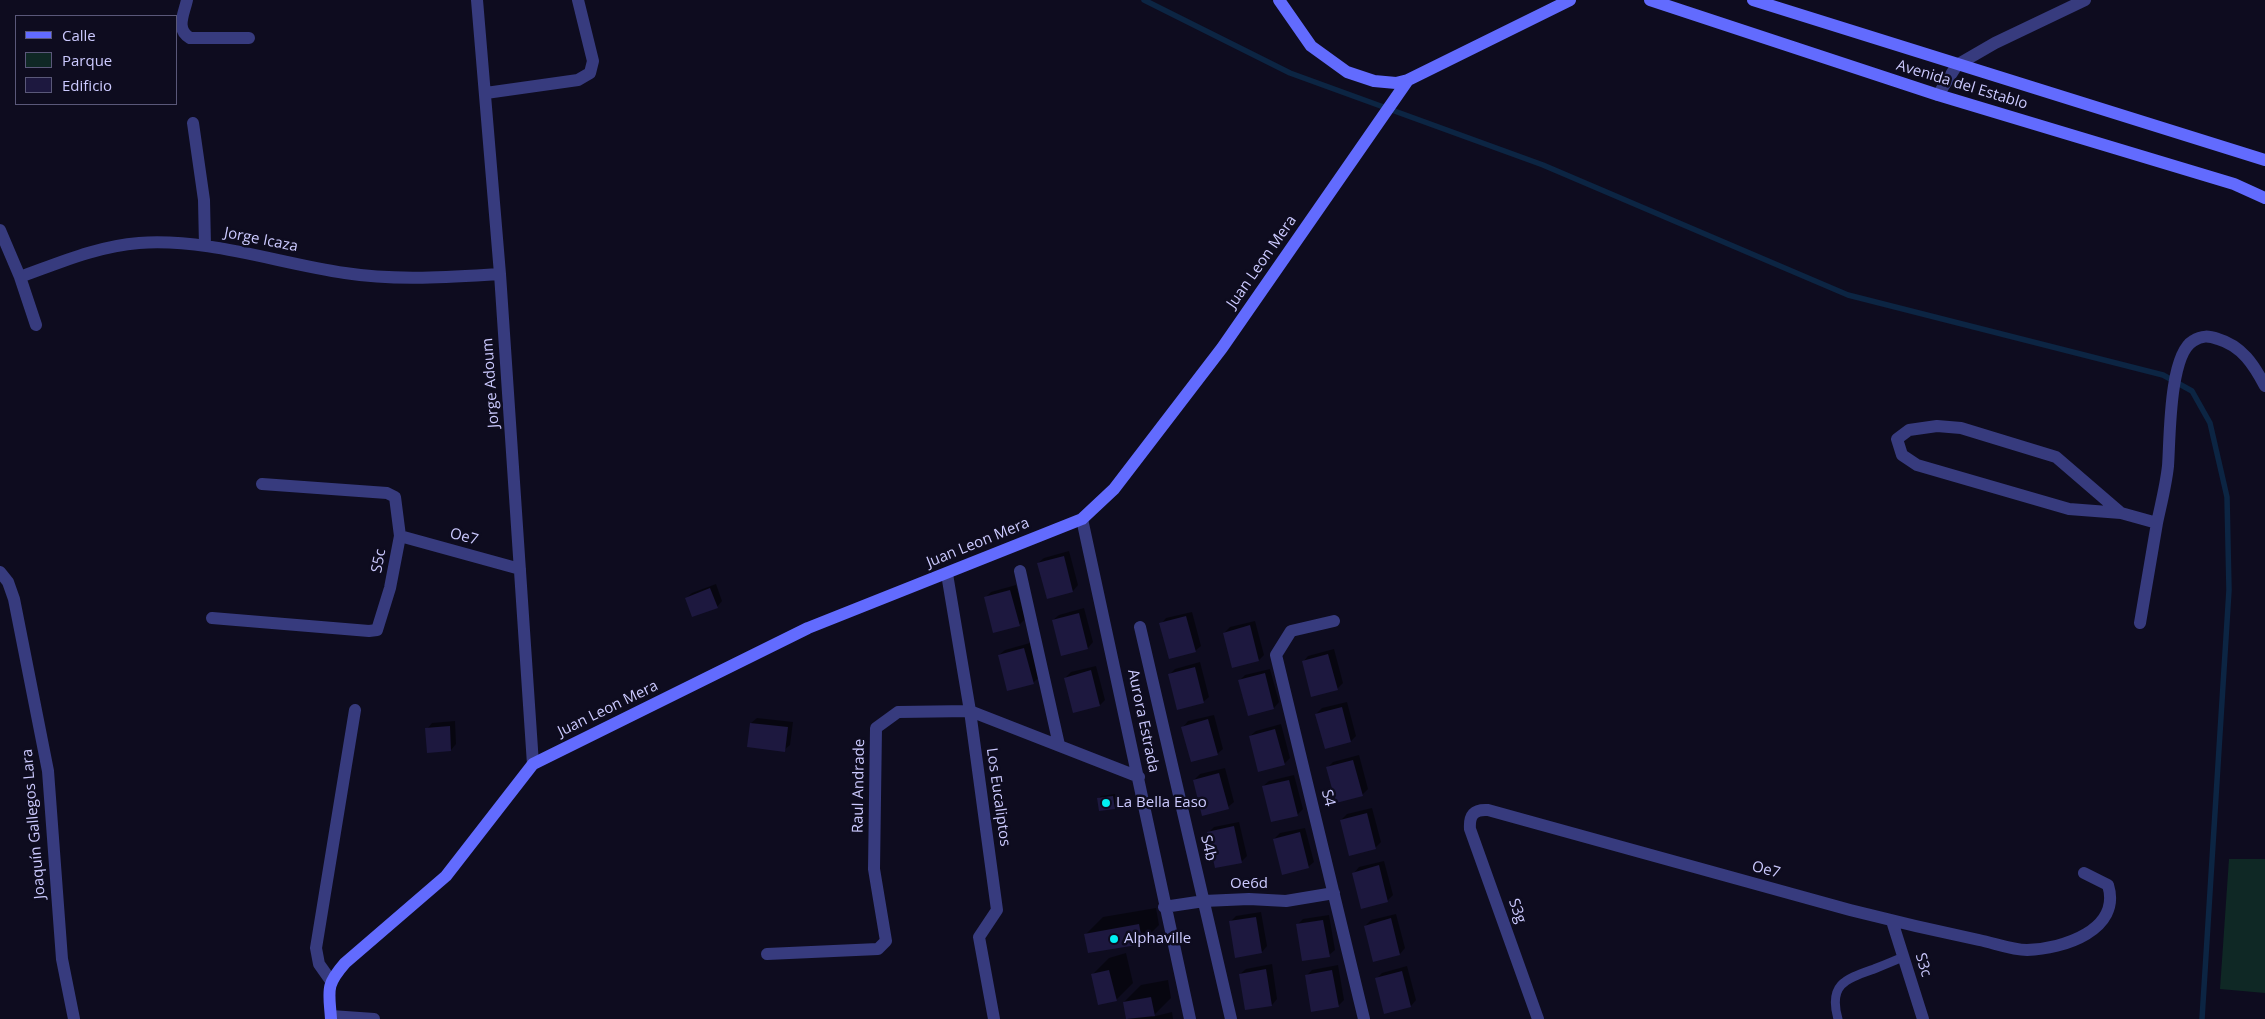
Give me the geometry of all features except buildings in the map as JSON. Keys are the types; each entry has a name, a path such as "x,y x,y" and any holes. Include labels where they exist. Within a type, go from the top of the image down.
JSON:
{"street":[{"path":"187,0 181,24 185,35 190,38 249,38"},
{"name":"Jorge Adoum","path":"477,0 500,274 533,764"},
{"path":"486,92 585,78 592,68 593,61 578,0"},
{"path":"1279,0 1311,46 1347,72 1374,81 1396,83 1408,80"},
{"name":"Juan Leon Mera","path":"330,981 346,964 446,876 533,764 808,628 1082,519 1114,490 1222,348 1408,80 1570,0"},
{"name":"Avenida del Establo","path":"1650,0 1938,95 2234,184 2265,198"},
{"name":"Avenida del Establo","path":"1753,0 2265,160"},
{"path":"1938,95 1957,65 1995,43 2086,0"},
{"path":"193,123 204,200 205,246"},
{"path":"0,230 20,276 36,325"},
{"name":"Jorge Icaza","path":"20,276 114,246 164,242 205,246 346,274 414,278 500,274"},
{"path":"2140,623 2168,467 2173,394 2181,356 2191,341 2206,335 2230,342 2254,364 2265,386"},
{"path":"2121,513 2056,457 1961,428 1937,426 1909,430 1897,439 1902,455 1917,466 2069,509 2121,513 2158,523"},
{"name":"S5c","path":"212,618 368,631 377,630 390,588 400,536 395,497 388,492 262,484"},
{"name":"Aurora Estrada","path":"1082,519 1139,778 1164,907 1190,1019"},
{"name":"Oe7","path":"400,536 520,569"},
{"path":"1020,571 1059,745"},
{"name":"Joaquín Gallegos Lara","path":"0,572 8,582 14,599 48,771 62,959 74,1019"},
{"name":"Los Eucaliptos","path":"947,574 970,711 997,910 979,937 994,1019"},
{"name":"S4","path":"1334,621 1291,631 1276,655 1364,1019"},
{"name":"S4b","path":"1140,627 1231,1019"},
{"path":"355,710 316,956 330,981 331,1018 374,1019"},
{"name":"Raul Andrade","path":"767,954 878,949 886,941 874,869 876,728 898,712 970,711 1139,778"},
{"name":"Oe7","path":"1472,814 1479,810 1488,810 1892,921 2026,950 2055,946 2088,934 2098,926 2109,907 2112,896 2108,884 2084,873"},
{"name":"S3g","path":"1472,814 1469,821 1470,829 1538,1019"},
{"name":"Oe6d","path":"1164,907 1204,901 1249,899 1286,901 1334,893"},
{"name":"S3c","path":"1892,921 1923,1019"}],"lane":[{"path":"1838,1019 1835,994 1839,986 1848,978 1903,957"}],"green space":[{"path":"2229,859 2265,859 2265,993 2220,989"}],"waterway":[{"path":"1144,0 1290,73 1543,165 1848,295 2163,375 2192,391 2210,423 2227,497 2229,590 2202,1019"}],"place":[{"name":"La Bella Easo","path":"1106,803"},
{"name":"Alphaville","path":"1114,939"}]}
